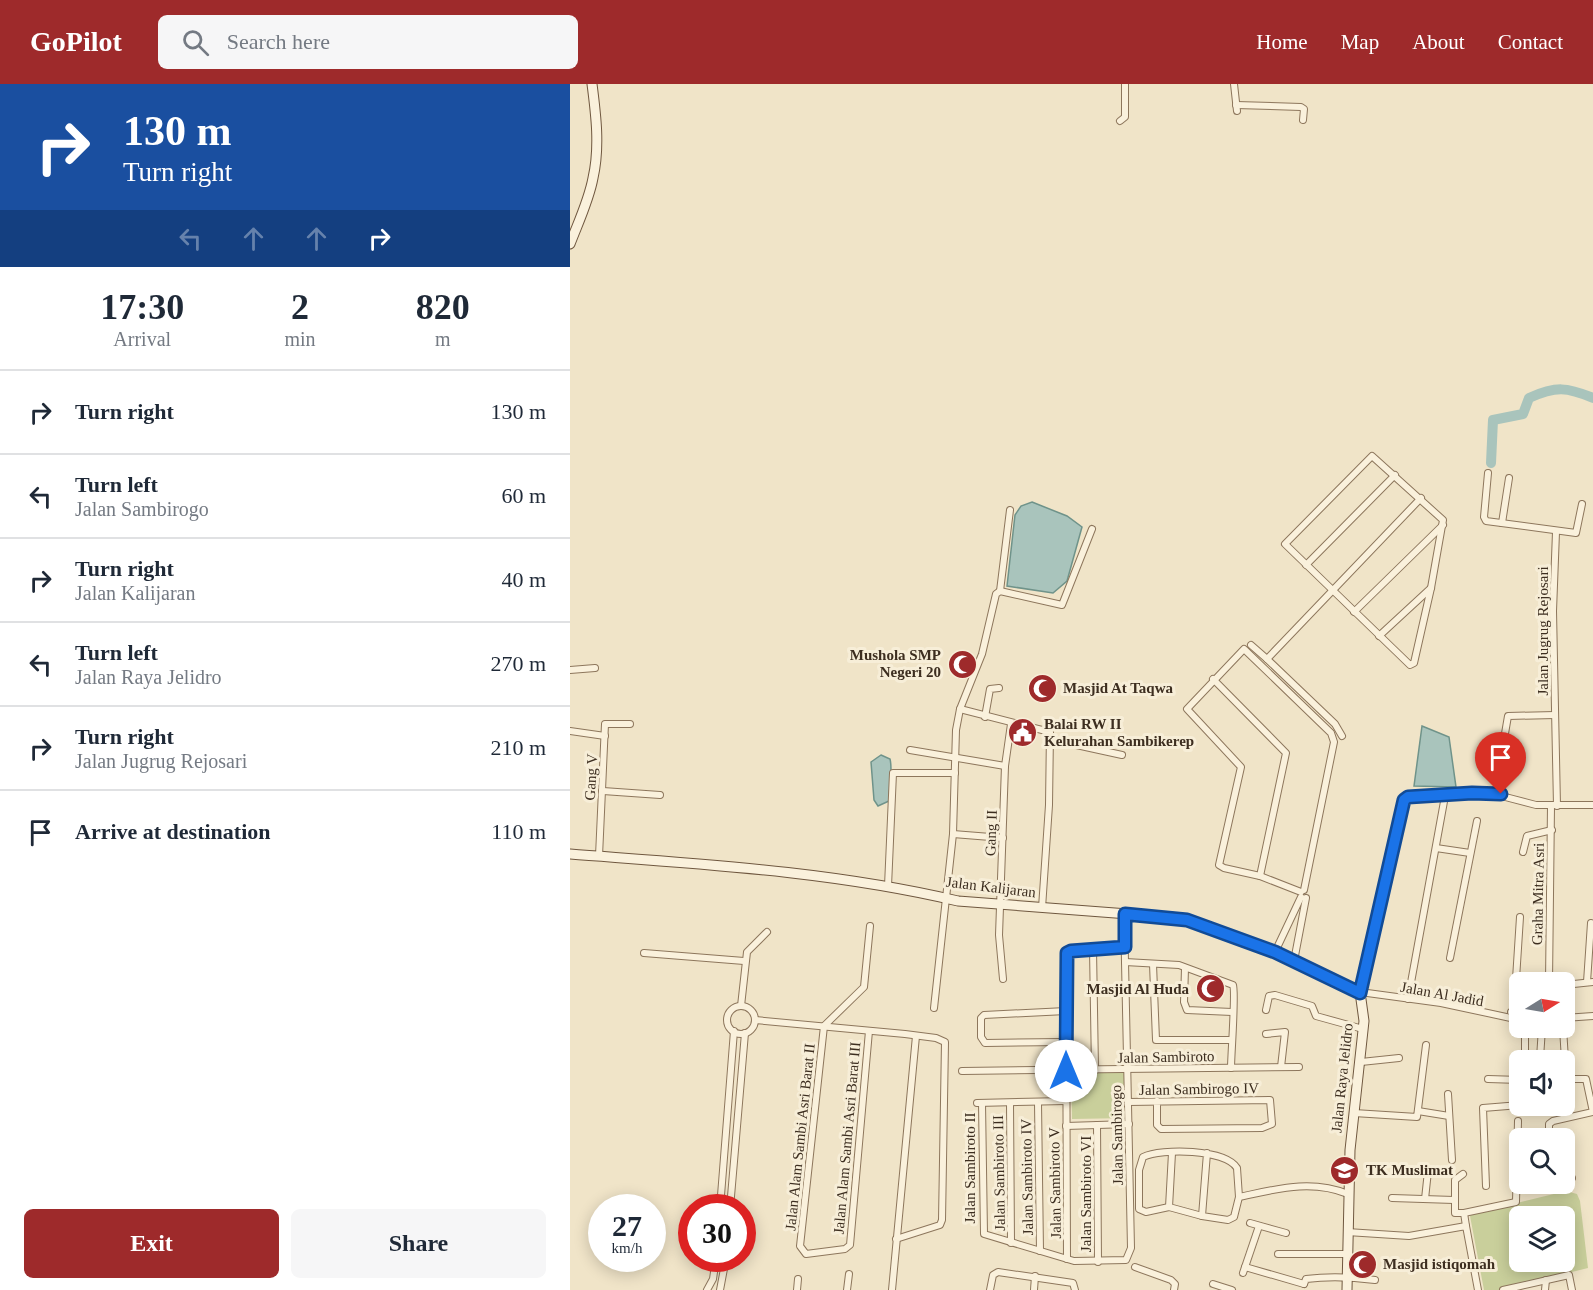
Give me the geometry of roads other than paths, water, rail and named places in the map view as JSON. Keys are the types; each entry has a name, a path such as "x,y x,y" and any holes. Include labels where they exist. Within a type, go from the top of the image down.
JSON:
{"street":[{"path":"570,244 595,165 597,126 592,84"},
{"path":"1120,122 1125,117 1125,84"},
{"path":"1234,84 1237,108 1301,107 1304,109 1303,120"},
{"path":"1375,457 1421,498 1441,517 1443,524 1413,664 1408,664 1284,544 1365,461 1375,457"},
{"path":"1488,473 1484,517 1486,521 1556,532 1577,532 1582,504"},
{"path":"1306,565 1395,475"},
{"path":"1502,523 1509,478"},
{"path":"1267,659 1421,498"},
{"path":"934,1008 953,834 955,758 960,709 982,654 996,594 1000,591 1010,510"},
{"path":"1354,612 1443,524"},
{"path":"1000,591 1062,605 1092,529"},
{"name":"Jalan Jugrug Rejosari","path":"1554,806 1553,611 1556,532"},
{"path":"1379,636 1431,588"},
{"path":"1251,645 1335,724 1342,736"},
{"path":"1294,961 1303,894 1304,880 1334,742 1331,733 1298,700 1247,650 1242,650 1187,709 1241,767 1219,865 1260,876 1303,894"},
{"path":"570,670 595,668"},
{"path":"1214,679 1286,753 1260,876"},
{"path":"985,717 990,689 999,688"},
{"path":"1298,700 1304,694"},
{"path":"960,709 1011,724 1050,732 1049,806 1042,909"},
{"path":"1502,751 1508,716 1555,715"},
{"name":"Gang V","path":"599,856 606,723 630,724"},
{"name":"Gang II","path":"1003,979 999,934 1002,905 1005,766 1011,724"},
{"path":"570,731 605,736"},
{"path":"1049,739 1122,755"},
{"path":"910,750 1005,766"},
{"path":"888,886 892,773 955,773"},
{"path":"603,791 660,795"},
{"path":"1408,999 1445,796 1496,793 1526,804 1593,805"},
{"name":"Jalan Raya Jelidro","path":"1347,1290 1348,1194 1354,1113 1364,1029 1360,993 1403,802 1408,797 1445,796"},
{"name":"Graha Mitra Asri","path":"1549,972 1551,830 1554,806"},
{"path":"1450,958 1477,820"},
{"path":"1523,852 1527,836 1551,830"},
{"path":"953,834 1003,838"},
{"path":"1437,848 1470,853"},
{"name":"Jalan Kalijaran","path":"570,854 723,866 888,886 945,898 1002,905 1181,918 1275,952 1360,993"},
{"path":"1275,952 1303,894"},
{"name":"Jalan Sambirogo","path":"1098,1262 1124,1262 1131,1248 1125,914"},
{"name":"Graha Mitra Asri","path":"1516,972 1520,917"},
{"path":"1575,984 1590,982 1591,923"},
{"path":"824,1026 864,987 870,926"},
{"path":"741,1006 744,961 751,946 767,932"},
{"path":"1095,1070 1093,949 1125,947"},
{"name":"Jalan Sambiroto V","path":"1067,1259 1066,959 1068,951 1093,949"},
{"path":"644,953 744,961"},
{"path":"1125,962 1172,964 1233,985 1236,997 1232,1012 1231,1068"},
{"path":"1153,964 1155,1037 1161,1041 1231,1040"},
{"path":"1185,968 1184,1002 1187,1010 1232,1012"},
{"name":"Jalan Al Jadid","path":"1360,993 1441,1003 1509,1018"},
{"path":"1266,1010 1269,996 1275,995 1312,1006 1316,1017 1364,1029"},
{"path":"741,1006 753,1011 755,1020 750,1031 745,1033 734,1031 729,1025 728,1017 732,1009 741,1006"},
{"path":"1066,1011 988,1014 981,1018 981,1037 985,1043 1066,1042"},
{"path":"1575,1017 1593,1016"},
{"path":"755,1020 936,1038 946,1045 940,1226 896,1240"},
{"name":"Jalan Alam Sambi Asri Barat II","path":"824,1026 802,1251 810,1254 848,1248"},
{"path":"721,1194 734,1031"},
{"name":"Jalan Alam Sambi Asri Barat III","path":"848,1248 869,1031"},
{"path":"1266,1034 1285,1032 1281,1067"},
{"path":"731,1194 745,1033"},
{"path":"892,1290 916,1036"},
{"path":"1550,1128 1553,1121 1593,1112 1586,1079 1569,1079 1566,1076 1564,1038"},
{"path":"1354,1113 1414,1119 1418,1111 1426,1045"},
{"path":"1361,1062 1399,1058"},
{"name":"Jalan Sambiroto","path":"962,1071 1299,1067"},
{"path":"1488,1079 1509,1080"},
{"path":"1448,1094 1452,1160"},
{"name":"Jalan Sambirogo IV","path":"1128,1102 1157,1101 1270,1100 1272,1124 1262,1128 1159,1129 1157,1101"},
{"name":"Jalan Sambiroto II","path":"1011,1243 985,1236 983,1232 980,1103 1066,1101"},
{"name":"Jalan Sambiroto III","path":"1010,1103 1011,1243"},
{"name":"Jalan Sambiroto IV","path":"1038,1103 1040,1251"},
{"path":"1485,1186 1483,1108 1509,1106"},
{"path":"1418,1111 1449,1116"},
{"path":"1518,1120 1518,1128"},
{"path":"1066,1126 1129,1124"},
{"name":"Jalan Sambiroto VI","path":"1097,1125 1098,1262"},
{"path":"1169,1207 1172,1153"},
{"path":"1172,1153 1206,1153 1227,1159 1236,1165 1239,1197 1231,1220 1202,1216 1169,1207 1141,1211 1138,1181 1143,1157 1172,1153"},
{"path":"1202,1216 1206,1153"},
{"path":"1425,1199 1428,1171"},
{"path":"1463,1174 1456,1178 1455,1213 1514,1204 1516,1194"},
{"path":"1239,1197 1307,1185 1332,1188 1348,1194"},
{"path":"1392,1198 1454,1200"},
{"path":"1464,1213 1478,1290"},
{"path":"1250,1223 1286,1233"},
{"path":"1259,1226 1244,1270 1304,1287 1306,1279 1346,1276 1375,1280"},
{"path":"1347,1232 1409,1236 1466,1226"},
{"path":"1011,1243 1067,1259 1098,1262"},
{"path":"1278,1254 1346,1254"},
{"path":"1135,1267 1171,1280 1175,1284 1174,1290"},
{"path":"707,1290 714,1272"},
{"path":"720,1290 723,1272"},
{"path":"990,1290 993,1275 998,1272 1072,1283 1075,1290"},
{"path":"847,1290 849,1274"},
{"path":"1503,1290 1569,1275 1572,1290"},
{"path":"1034,1290 1035,1276"},
{"path":"797,1290 798,1279"},
{"path":"1545,1290 1546,1280"},
{"path":"1213,1284 1232,1290"}],"water":[{"path":"1032,502 1067,516 1082,527 1067,581 1053,593 1007,586 1015,515 1021,506"},
{"path":"1422,726 1449,737 1456,787 1414,786"},
{"path":"881,755 890,759 891,774 889,801 878,806 874,800 871,762"}],"waterway":[{"path":"1491,463 1493,420 1523,414 1529,398 1547,391 1568,390 1593,398"}],"place":[{"name":"Mushola SMP Negeri 20","path":"962,664"},
{"name":"Masjid At Taqwa","path":"1042,688"},
{"name":"Balai RW II Kelurahan Sambikerep","path":"1023,733"},
{"name":"Masjid Al Huda","path":"1210,989"},
{"name":"TK Muslimat","path":"1345,1170"},
{"name":"Masjid istiqomah","path":"1362,1264"}]}
